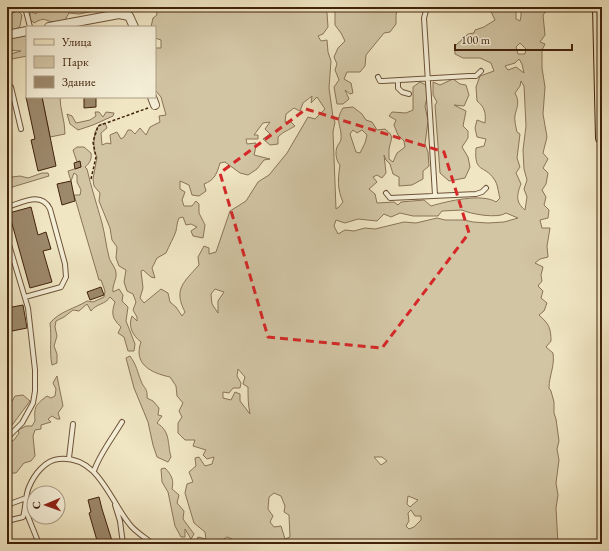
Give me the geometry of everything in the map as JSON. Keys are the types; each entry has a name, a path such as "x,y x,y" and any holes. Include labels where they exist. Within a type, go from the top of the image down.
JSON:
{"main road":[{"path":"599,7 602,138"}],"street":[{"path":"54,26 119,14 128,16 133,26"},
{"path":"7,36 26,31"}],"lane":[{"path":"25,7 30,26"},
{"path":"426,7 424,18 435,195"},
{"path":"378,76 380,81 428,79 476,76 481,71"},
{"path":"398,80 398,88 402,92 409,94"},
{"path":"7,85 11,87 21,129"},
{"path":"386,193 390,198 476,194 482,192 486,188"},
{"path":"7,207 37,199 43,200 47,203 66,264 66,277 61,287 25,297"},
{"path":"7,238 28,308 35,370 35,391 33,403 25,418 7,438"},
{"path":"94,471 97,460 122,422"},
{"path":"69,458 73,424"},
{"path":"30,485 35,476 45,465 56,459 69,458 82,462 94,471 132,527 153,544"},
{"path":"7,505 26,498 23,517 7,522"},
{"path":"114,500 120,521 123,544"},
{"path":"25,508 39,544"}],"path":[{"path":"91,179 96,157 93,142 98,126 154,101"}],"highlighted area":[{"path":"306,109 444,152 469,233 382,348 268,337 220,173"}],"green space":[{"path":"42,7 115,7 79,14 69,13 65,20 58,22 43,19 34,23 30,19 30,11 36,14 38,10 43,9"},
{"path":"158,7 323,7 327,13 328,27 323,34 318,36 321,41 327,40 328,52 331,61 329,88 335,122 333,132 336,209 343,202 338,184 340,165 336,154 336,149 341,140 339,117 343,108 353,107 362,114 366,120 372,122 377,130 385,129 390,134 392,138 389,149 389,159 393,162 397,153 405,147 404,141 398,135 394,125 396,120 389,116 392,112 406,113 413,110 413,87 420,82 426,85 427,98 425,106 428,121 425,144 428,152 429,166 423,171 423,179 412,185 399,186 399,177 393,174 390,164 384,155 386,173 382,178 377,175 373,177 377,182 369,189 375,194 377,203 394,202 398,205 401,202 424,200 431,206 455,200 474,198 490,199 496,202 500,198 495,181 487,171 480,168 476,156 476,148 484,146 486,139 477,137 475,128 477,120 485,123 483,108 477,101 476,87 480,76 494,71 491,63 480,58 463,58 455,54 455,46 468,34 474,33 475,30 484,27 495,20 489,7 516,7 516,19 520,21 521,7 546,7 548,9 543,15 545,35 540,42 545,44 542,50 542,68 545,87 543,114 547,137 543,153 548,159 543,168 548,173 546,184 542,190 546,197 544,205 549,210 548,218 540,220 542,228 550,228 547,246 548,257 540,259 535,263 543,267 541,275 542,281 538,286 543,291 541,298 547,303 544,311 539,315 550,329 551,341 546,347 553,353 553,367 549,388 554,402 554,413 559,441 557,449 559,460 556,483 558,495 556,508 558,544 226,544 232,539 227,537 216,544 199,544 196,541 198,537 206,539 205,532 194,523 185,493 187,484 193,482 189,472 196,466 195,458 199,457 205,466 212,464 214,457 207,459 203,455 206,450 193,446 195,440 185,440 178,433 178,423 182,417 179,411 183,403 177,396 176,386 170,377 156,373 145,366 139,356 141,342 133,333 130,323 132,316 137,321 137,317 133,310 136,302 133,294 127,291 124,282 126,270 119,266 116,258 117,247 112,240 110,228 99,201 100,193 94,186 93,179 97,157 94,151 94,139 95,132 99,125 105,123 107,128 101,133 102,145 107,143 111,144 110,135 117,132 121,139 128,130 131,130 135,134 140,128 146,135 150,127 160,122 159,116 166,115 161,97 156,91 156,48 161,48 161,40 156,38 156,26 151,26 153,18 157,15 156,9","holes":["520,43 526,49 525,54 518,54 516,47","519,59 524,73 516,67 508,70 505,66 515,63","521,81 524,86 526,126 523,150 524,169 527,180 524,189 527,197 525,210 518,201 521,184 516,173 520,167 517,158 520,134 517,132 515,119 518,104 515,93 520,86","312,96 311,103 317,97 325,109 315,119 308,117 287,153 269,175 258,182 246,201 230,211 216,252 209,254 209,248 204,246 198,257 199,265 185,281 180,292 180,297 185,312 182,316 176,307 170,302 168,293 161,289 144,303 140,298 143,288 141,271 143,270 151,277 155,278 152,268 157,258 166,253 176,231 179,218 183,217 186,225 191,224 197,227 191,231 193,236 203,238 205,225 199,213 199,204 196,201 192,206 184,206 182,200 185,192 180,189 180,181 189,185 192,195 199,196 206,191 204,184 215,176 220,163 225,162 240,173 248,175 257,169 264,160 270,159 254,155 256,143 247,144 246,139 258,139 258,135 254,135 263,123 270,122 265,129 270,134 263,139 270,145 278,144 278,137 295,126 291,122 285,122 286,114 294,108 300,111 303,103","353,130 357,133 362,130 367,135 360,153 356,152 350,134","462,210 491,216 506,213 518,218 504,222 488,223 464,220 445,220 437,218 416,223 404,222 375,229 365,228 354,231 345,230 338,234 334,226 336,220 345,223 358,219 377,221 384,214 391,217 400,213 413,216 438,216 442,211","215,289 224,292 218,301 218,313 212,304 211,294","238,369 245,377 243,384 248,387 248,404 250,414 240,401 240,394 235,392 231,400 223,398 223,392 229,393 233,388 240,388 241,383 237,376","374,457 382,457 387,461 381,465","274,493 281,496 285,506 284,512 289,515 290,537 285,539 281,526 274,527 270,522 273,516 268,509 269,497","408,496 418,500 410,507 407,504","411,510 415,516 421,516 421,520 414,527 409,529 406,526 409,521 408,513"]},
{"path":"334,7 398,7 396,24 390,32 384,33 366,55 365,66 360,72 347,72 344,79 351,83 353,93 350,94 345,90 349,99 343,104 337,104 334,87 339,80 335,70 337,64 334,57 338,48 345,41 335,25"},
{"path":"18,11 22,15 20,26 12,33 7,33 7,15"},
{"path":"26,33 26,56 7,60 7,55 21,51 7,50 7,38"},
{"path":"453,79 460,84 466,85 469,95 464,106 454,105 466,111 463,126 468,131 468,138 462,147 468,157 470,167 465,178 449,181 440,173 435,105 437,102 433,95 433,82 440,85"},
{"path":"42,98 60,98 65,134 50,137"},
{"path":"95,112 99,112 103,117 106,112 114,113 113,116 78,130 70,124 67,114 72,116 76,123 90,120 96,116"},
{"path":"77,147 84,147 91,153 90,161 85,167 87,169 102,223 109,257 116,271 113,292 119,289 123,295 122,301 128,307 126,321 135,344 134,351 128,351 124,337 118,333 121,327 113,316 115,302 110,297 108,300 93,308 91,311 87,304 79,311 73,310 56,321 55,327 57,336 54,346 57,354 57,363 52,365 50,323 63,313 87,301 93,302 104,297 105,291 101,280 99,280 74,195 80,195 81,190 77,182 77,175 74,173 71,181 68,171 81,167 80,162 77,162 73,150"},
{"path":"42,173 48,173 49,176 9,188 7,187 7,181 10,181 12,177 20,176 28,178"},
{"path":"130,356 146,390 147,398 153,401 159,408 158,415 162,416 157,423 165,430 167,434 171,457 168,462 157,457 148,422 134,388 126,358"},
{"path":"57,376 63,406 58,413 60,419 52,416 48,419 51,422 41,425 41,429 35,430 33,436 35,456 31,461 24,463 16,473 7,473 7,444 14,440 19,433 18,430 26,426 32,426 35,421 35,409 40,402 47,396 51,398 55,396 56,389 53,383"},
{"path":"23,395 30,401 7,432 7,410 15,396"},
{"path":"165,468 172,478 172,489 179,495 177,503 184,511 183,519 194,534 191,539 185,529 185,537 181,537 175,526 168,492 162,482 161,469"}],"building":[{"path":"26,98 42,98 56,166 38,171 31,140 35,139"},
{"path":"84,98 96,98 96,107 84,108"},
{"path":"80,161 81,167 75,169 74,163"},
{"path":"71,181 75,201 62,205 57,184"},
{"path":"31,207 38,235 46,232 51,249 43,251 52,282 30,288 9,213"},
{"path":"101,287 104,295 90,300 87,292"},
{"path":"23,305 27,328 7,332 7,308"},
{"path":"99,497 113,544 98,544 89,513 91,512 88,500"}]}
